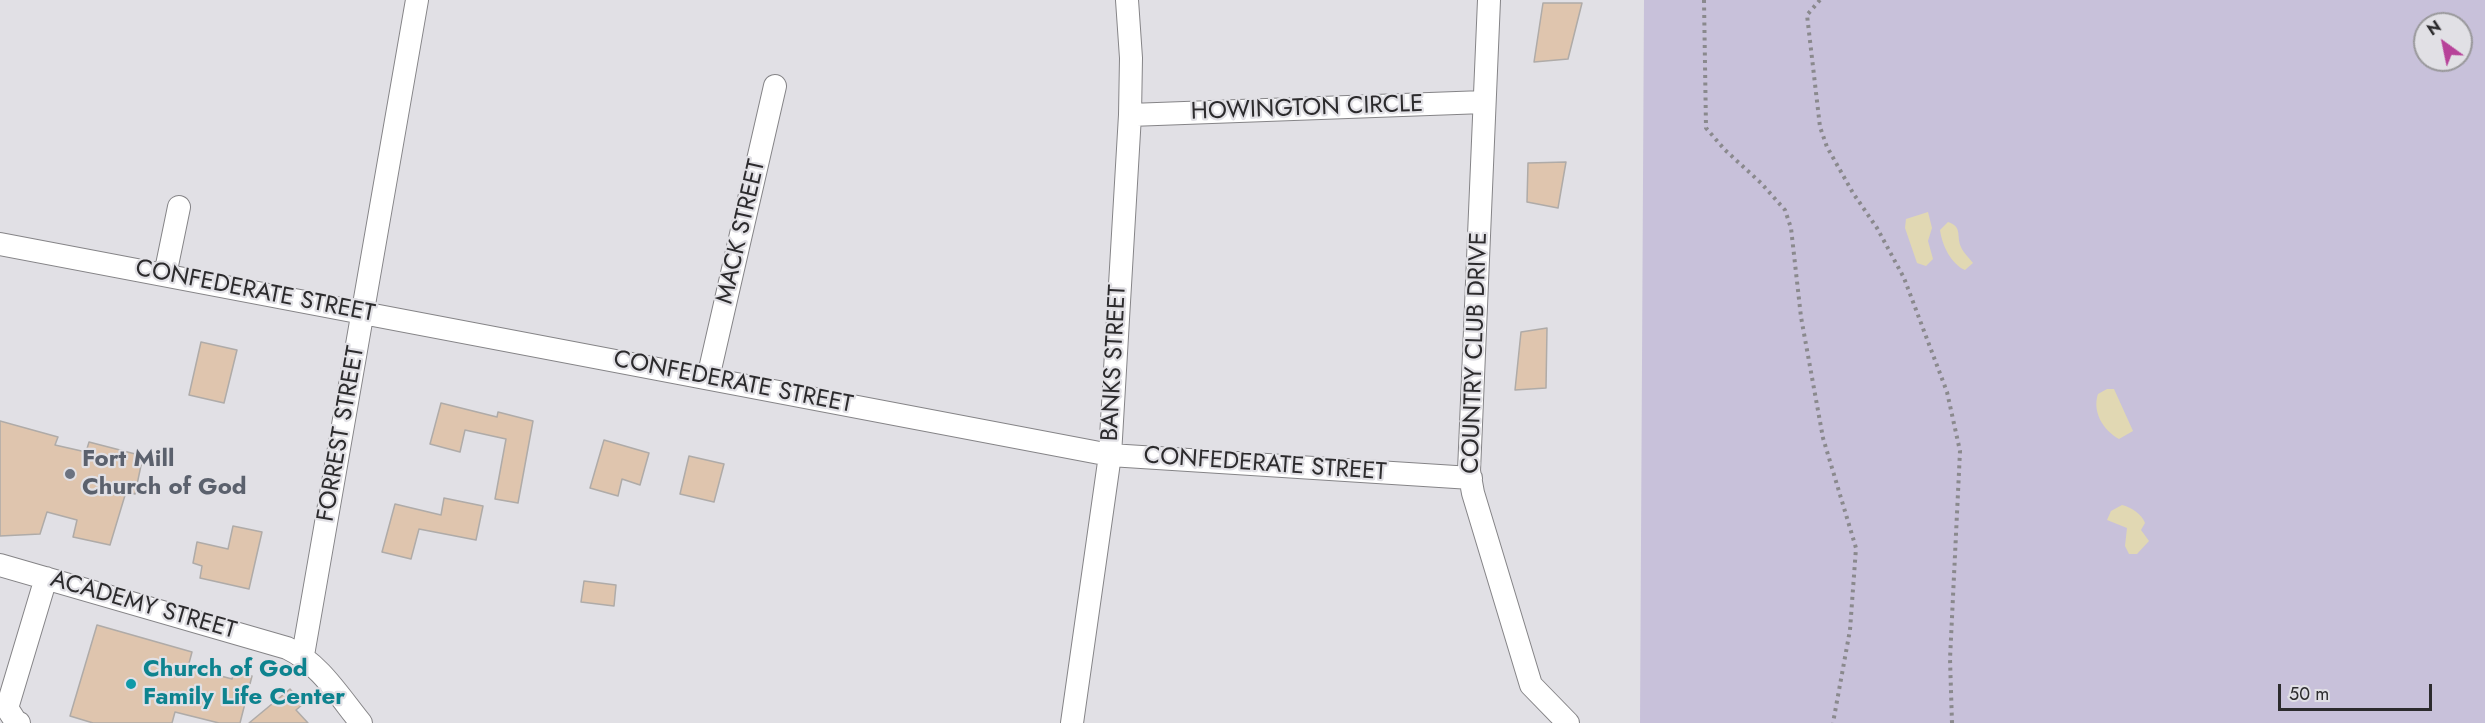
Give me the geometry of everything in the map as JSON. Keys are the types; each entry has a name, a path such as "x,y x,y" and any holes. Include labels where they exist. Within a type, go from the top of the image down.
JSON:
{"street":[{"name":"FORREST STREET","path":"303,656 417,0"},
{"name":"BANKS STREET","path":"1072,723 1110,455 1130,116 1131,58 1126,0"},
{"name":"COUNTRY CLUB DRIVE","path":"1489,0 1471,478 1531,685 1568,723"},
{"name":"MACK STREET","path":"708,378 776,86"},
{"name":"HOWINGTON CIRCLE","path":"1130,116 1484,102"},
{"path":"165,275 179,207"},
{"name":"CONFEDERATE STREET","path":"0,244 1110,455 1471,478"},
{"name":"ACADEMY STREET","path":"0,565 287,648 303,656 362,723"},
{"path":"18,723 8,708 46,578"}],"path":[{"path":"1704,0 1706,128 1785,210 1791,228 1801,317 1823,438 1856,548 1850,630 1833,723"},
{"path":"1820,0 1807,15 1823,137 1853,193 1877,228 1904,278 1947,392 1960,451 1950,659 1952,723"}],"shaded area":[{"path":"1644,0 2485,0 2485,723 1640,723"}],"sand":[{"path":"1928,212 1932,228 1928,241 1933,259 1926,266 1917,263 1905,228 1906,219"},
{"path":"1948,222 1956,226 1961,247 1973,263 1965,270 1951,259 1943,242 1940,230"},
{"path":"2107,389 2114,389 2133,431 2119,439 2104,426 2096,407 2098,394"},
{"path":"2122,505 2136,511 2145,523 2141,530 2149,541 2137,554 2129,554 2125,546 2127,528 2107,520 2111,511"}],"building":[{"path":"1543,3 1582,3 1568,59 1534,62"},
{"path":"1566,162 1558,208 1527,202 1528,163"},
{"path":"1547,328 1546,388 1515,390 1521,332"},
{"path":"201,342 237,350 224,403 189,395"},
{"path":"441,403 497,417 498,412 533,421 518,503 495,499 506,439 465,430 460,452 430,444"},
{"name":"Fort Mill Church of God","path":"0,421 58,437 55,445 86,452 89,442 143,456 135,494 126,492 110,545 73,537 77,520 47,512 40,534 0,536"},
{"path":"604,440 649,453 640,485 622,479 618,496 590,488"},
{"path":"689,456 724,464 714,502 680,494"},
{"path":"444,498 483,506 476,540 419,529 411,559 382,552 395,504 441,515"},
{"path":"233,526 262,532 249,589 200,578 202,566 193,563 197,542 228,549"},
{"path":"584,581 616,585 614,606 581,602"},
{"name":"Church of God Family Life Center","path":"97,625 192,652 188,667 232,679 234,672 252,676 240,723 219,723 175,712 172,723 93,723 70,716"},
{"path":"290,689 303,704 296,710 308,723 249,723"}],"place":[{"name":"Fort Mill Church of God","path":"70,474"},
{"name":"Church of God Family Life Center","path":"131,684"}]}
